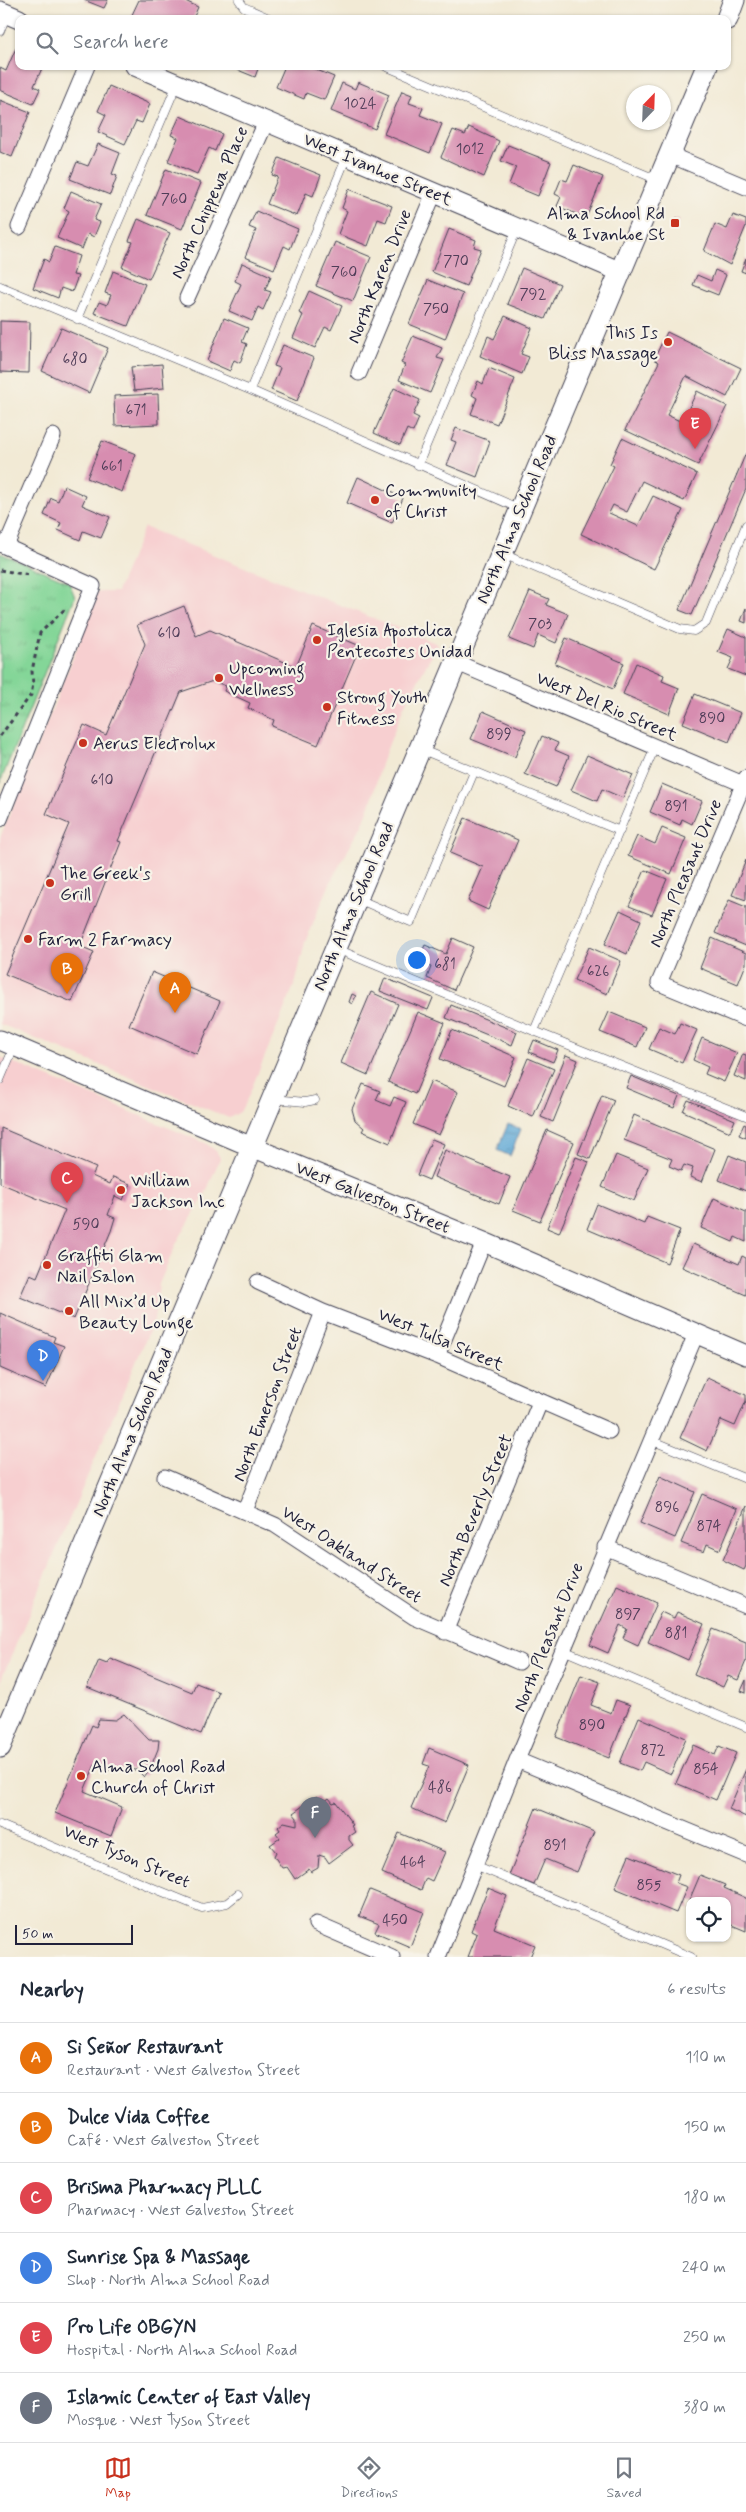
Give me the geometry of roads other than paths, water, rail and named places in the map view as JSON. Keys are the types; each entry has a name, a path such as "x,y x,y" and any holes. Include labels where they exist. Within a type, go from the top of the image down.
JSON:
{"main road":[{"path":"728,15 734,0"},
{"name":"North Alma School Road","path":"0,1748 705,70"}],"street":[{"path":"19,226 85,70"},
{"name":"West Ivanhoe Street","path":"144,70 621,272"},
{"name":"North Chippewa Place","path":"187,298 266,122"},
{"path":"670,155 746,188"},
{"name":"North Karen Drive","path":"359,373 434,193"},
{"path":"0,819 93,586 3,545 53,436"},
{"name":"West Del Rio Street","path":"455,662 655,747 745,781"},
{"name":"North Pleasant Drive","path":"745,781 659,982 746,1019"},
{"name":"West Galveston Street","path":"7,1043 252,1147 484,1242 746,1355"},
{"path":"437,1356 484,1242"},
{"name":"West Tulsa Street","path":"258,1282 323,1312 437,1356 610,1431"},
{"name":"North Emerson Street","path":"245,1510 323,1312"},
{"name":"North Pleasant Drive","path":"438,1957 517,1760 696,1334"},
{"name":"North Beverly Street","path":"445,1632 540,1402"},
{"name":"West Oakland Street","path":"165,1477 245,1510 275,1525 414,1617 445,1632 519,1662"},
{"path":"605,1548 746,1606"},
{"path":"517,1760 746,1855"},
{"path":"316,1924 392,1957"}],"lane":[{"path":"239,0 244,7 262,15"},
{"path":"395,70 660,181"},
{"path":"77,319 177,84"},
{"path":"250,390 347,156"},
{"path":"418,465 517,228"},
{"path":"0,286 250,390 520,509"},
{"path":"502,553 680,630 694,631 706,623 746,525"},
{"path":"534,1031 655,747"},
{"path":"419,748 620,831"},
{"path":"356,898 411,922 474,772"},
{"path":"335,949 746,1116"},
{"path":"0,1080 7,1043"},
{"path":"272,1098 305,1102 315,1100"},
{"path":"651,1440 746,1479"},
{"path":"563,1650 746,1727"},
{"name":"West Tyson Street","path":"0,1825 202,1908 227,1902 238,1894"},
{"path":"475,1865 691,1957"}],"water":[{"path":"508,1124 521,1129 510,1156 497,1150"}],"place":[{"name":"Alma School Rd & Ivanhoe St","path":"675,223"},
{"name":"This Is Bliss Massage","path":"668,342"},
{"name":"Pro Life OBGYN","path":"695,449"},
{"name":"Community of Christ","path":"375,500"},
{"name":"Iglesia Apostolica Pentecostes Unidad","path":"317,640"},
{"name":"Upcoming Wellness","path":"219,678"},
{"name":"Strong Youth Fitness","path":"327,707"},
{"name":"Aerus Electrolux","path":"83,743"},
{"name":"The Greek's Grill","path":"50,883"},
{"name":"Farm 2 Farmacy","path":"28,939"},
{"name":"Dulce Vida Coffee","path":"67,994"},
{"name":"Si Señor Restaurant","path":"175,1013"},
{"name":"William Jackson Inc","path":"121,1190"},
{"name":"Brisma Pharmacy PLLC","path":"67,1203"},
{"name":"Graffiti Glam Nail Salon","path":"47,1265"},
{"name":"All Mix’d Up Beauty Lounge","path":"69,1311"},
{"name":"Sunrise Spa & Massage","path":"43,1381"},
{"name":"Alma School Road Church of Christ","path":"81,1776"},
{"name":"Islamic Center of East Valley","path":"315,1838"}]}
